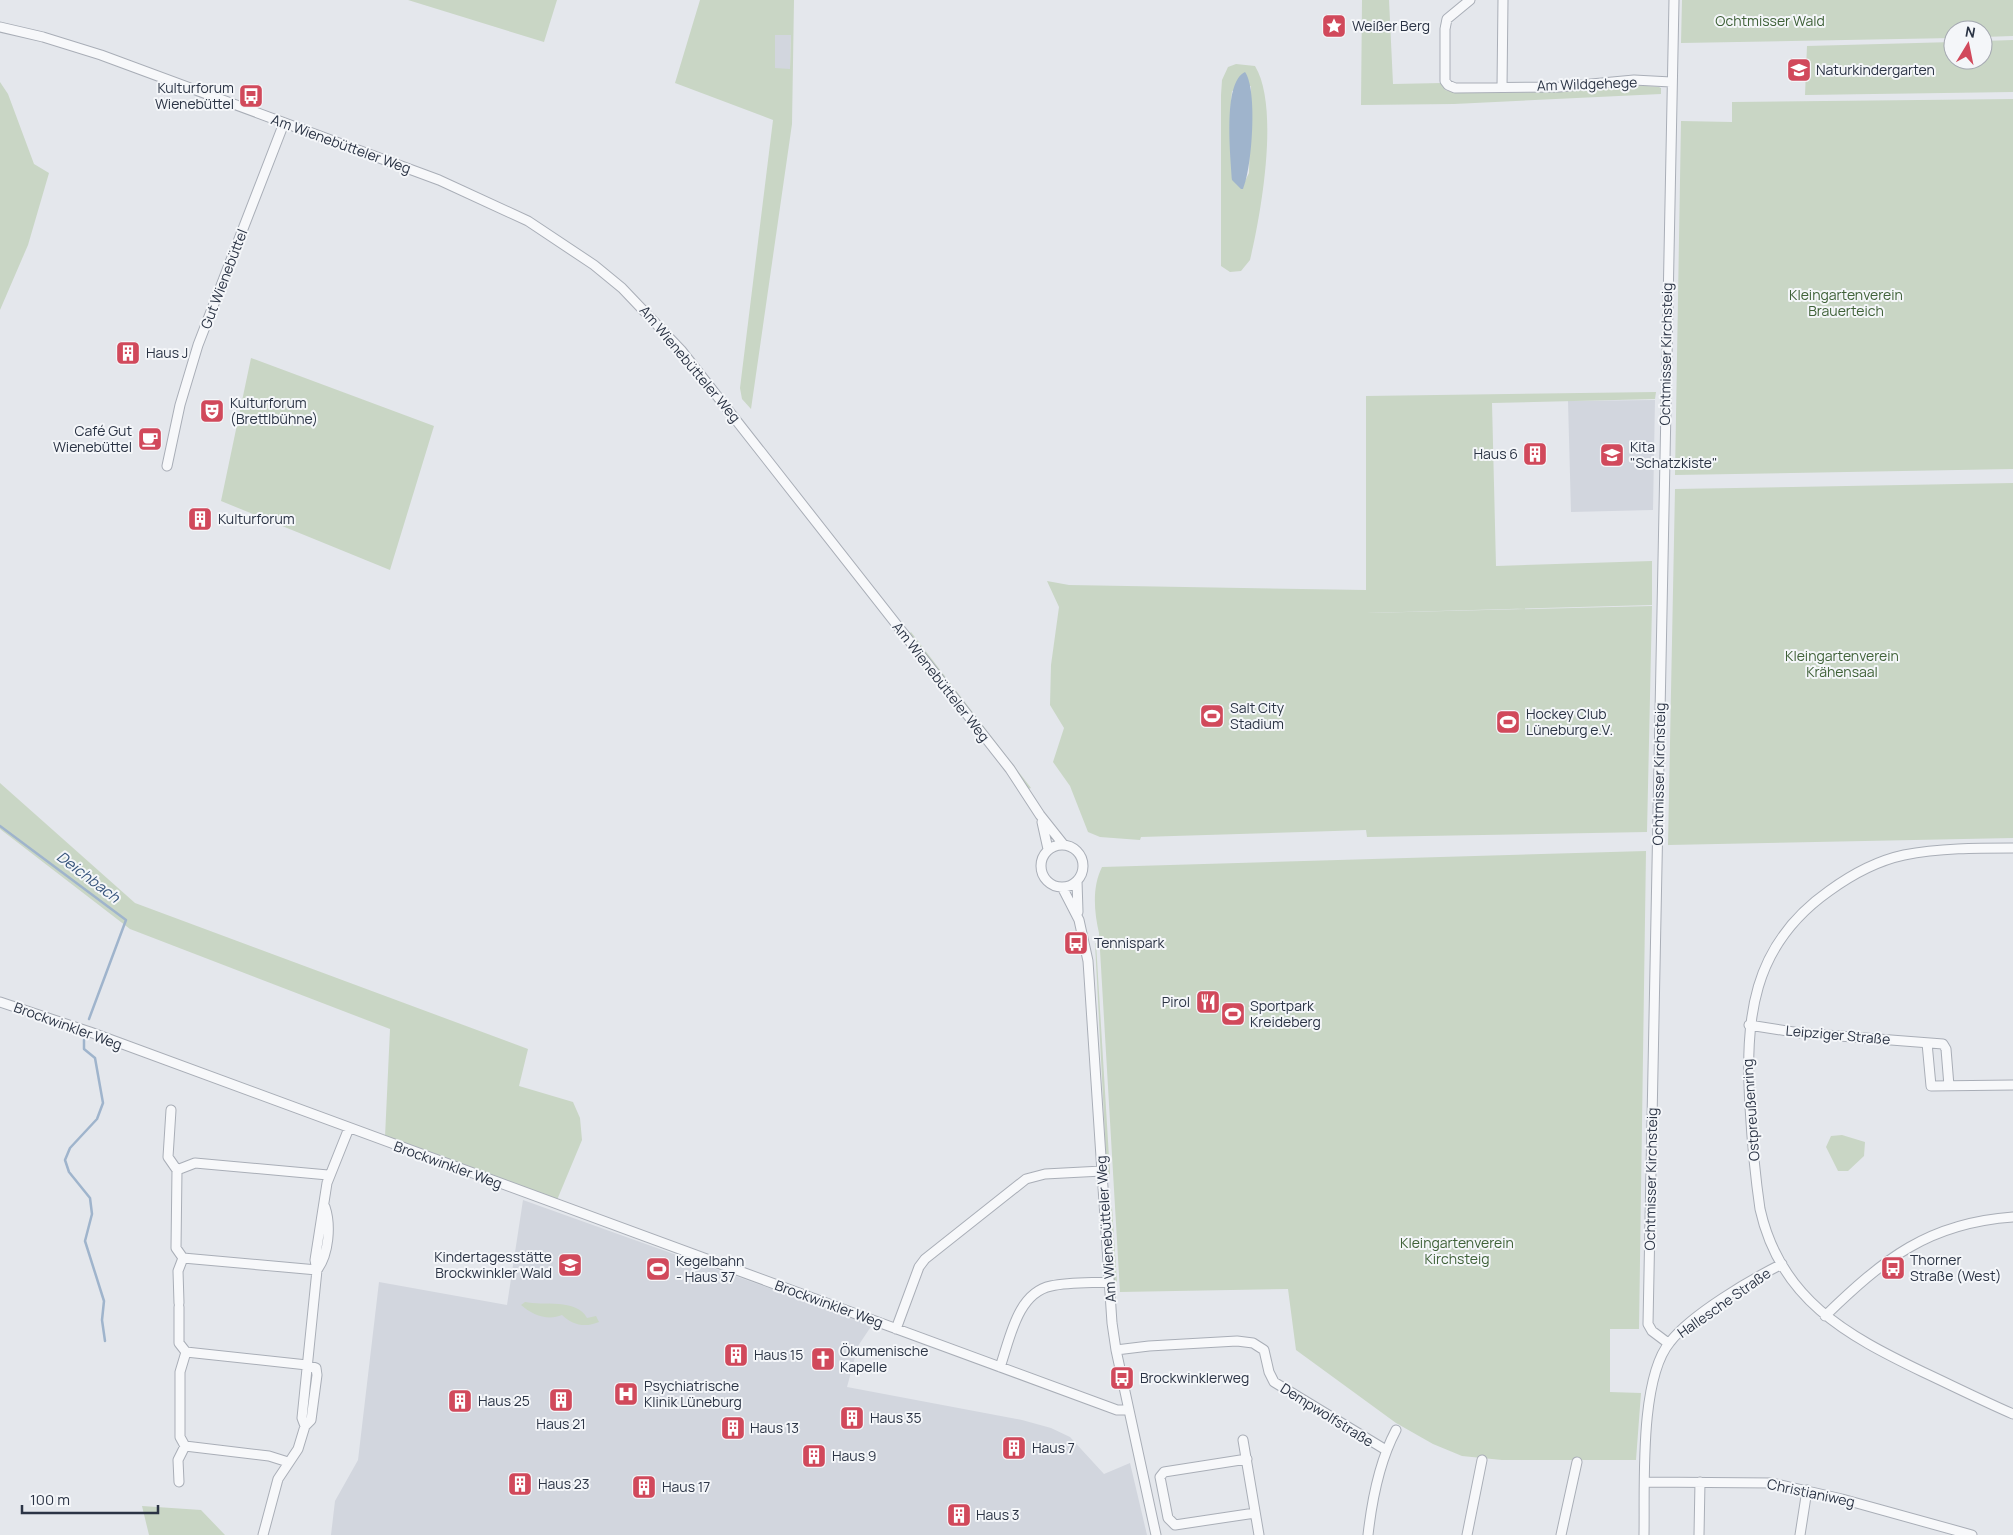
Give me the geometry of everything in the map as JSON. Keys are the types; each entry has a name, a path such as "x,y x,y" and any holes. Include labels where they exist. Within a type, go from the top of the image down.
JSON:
{"street":[{"name":"Am Wildgehege","path":"1470,0 1447,19 1445,29 1445,81 1454,88 1559,87 1634,80 1672,82"},
{"path":"1502,87 1503,0"},
{"name":"Ochtmisser Kirchsteig","path":"1668,1343 1652,1331 1648,1324 1674,0"},
{"name":"Am Wienebütteler Weg","path":"0,27 74,46 439,180 496,204 528,221 564,244 622,288 663,329 738,421 1010,769 1040,815 1063,844 1076,849 1083,860 1082,874 1076,881 1079,920 1092,985 1109,1282 1116,1350 1156,1535"},
{"name":"Gut Wienebüttel","path":"167,466 180,405 198,344 284,123"},
{"name":"Am Wienebütteler Weg","path":"1040,815 1048,849 1041,861 1042,875 1051,884 1062,887 1079,920"},
{"path":"1048,849 1063,844"},
{"name":"Ostpreußenring","path":"2013,848 1964,848 1903,855 1876,864 1840,884 1814,902 1798,918 1773,952 1755,996 1749,1025 1747,1060 1759,1202 1766,1230 1782,1264 1798,1288 1825,1316 1856,1339 2013,1414"},
{"path":"1062,887 1076,881"},
{"name":"Brockwinkler Weg","path":"0,1002 90,1032 1117,1410 1129,1410"},
{"name":"Leipziger Straße","path":"1749,1025 1800,1033 1945,1046 1949,1086"},
{"path":"1926,1043 1929,1083 1936,1087 2013,1085"},
{"path":"171,1110 168,1157 177,1170 176,1248 183,1258 317,1270"},
{"path":"263,1535 278,1479 298,1448 305,1426 302,1418 317,1270 316,1252 319,1219 324,1207 328,1176 349,1128"},
{"path":"177,1170 196,1163 328,1176"},
{"name":"Brockwinkler Weg","path":"896,1329 920,1267 925,1260 1013,1188 1035,1175 1102,1171"},
{"path":"1825,1316 1877,1267 1915,1243 1951,1228 1981,1220 2013,1217"},
{"path":"183,1258 178,1271 179,1343 186,1352 307,1365"},
{"name":"Hallesche Straße","path":"1668,1343 1696,1318 1754,1278 1782,1264"},
{"path":"1000,1367 1024,1305 1038,1290 1051,1286 1109,1282"},
{"name":"Dempwolfstraße","path":"1116,1350 1149,1346 1237,1341 1253,1343 1264,1350 1269,1372 1274,1382 1386,1450"},
{"path":"1644,1535 1649,1404 1659,1364 1668,1343"},
{"path":"185,1446 180,1437 180,1372 186,1352"},
{"path":"1368,1535 1372,1505 1386,1450 1396,1430"},
{"path":"1243,1440 1259,1535"},
{"path":"185,1446 268,1456 288,1462"},
{"path":"179,1482 178,1460 185,1446"},
{"path":"1247,1459 1164,1472 1160,1477 1168,1518 1175,1525 1256,1513"},
{"path":"1467,1535 1482,1460"},
{"path":"1561,1535 1577,1462"},
{"name":"Christianiweg","path":"1645,1482 1772,1483 1807,1490 1944,1531 1972,1535"},
{"path":"1699,1535 1700,1482"},
{"path":"1800,1535 1807,1490"}],"shaded area":[{"path":"775,34 791,35 790,69 774,69"},
{"name":"Kita \"Schatzkiste\"","path":"1655,400 1653,510 1571,512 1568,401"},
{"name":"Psychiatrische Klinik Lüneburg","path":"523,1200 872,1325 858,1346 847,1387 1022,1420 1051,1428 1070,1437 1104,1474 1130,1463 1147,1535 331,1535 335,1501 358,1460 379,1282 507,1305"}],"green space":[{"path":"408,0 557,0 544,42"},
{"path":"700,0 794,0 792,124 751,409 742,399 740,388 773,120 675,83","holes":["775,35 791,35 790,69 775,68"]},
{"path":"1362,0 1389,0 1393,84 1442,83 1445,90 1460,93 1554,92 1635,85 1659,87 1661,88 1661,94 1454,104 1361,105"},
{"name":"Ochtmisser Wald","path":"1682,0 2013,0 2013,36 1993,37 1993,20 1943,20 1943,38 1681,43"},
{"path":"2013,40 2013,92 1805,95 1807,46 1943,42 1943,70 1993,70 1993,41"},
{"path":"1236,64 1255,66 1262,84 1266,107 1267,133 1263,189 1250,260 1241,271 1230,272 1221,266 1221,95 1222,80 1228,67","holes":["1251,86 1249,173 1241,189 1232,140 1231,104 1232,91"]},
{"path":"0,82 8,94 34,164 49,173 28,245 0,310"},
{"name":"Kleingartenverein Brauerteich","path":"2013,99 2013,469 1675,475 1681,121 1732,122 1732,102"},
{"path":"251,358 434,426 390,570 221,501"},
{"path":"1656,392 1655,399 1492,403 1496,566 1652,561 1652,605 1367,613 1652,606 1647,832 1367,837 1366,830 1141,837 1140,840 1100,837 1088,832 1070,786 1053,762 1064,728 1050,705 1051,665 1059,607 1047,581 1069,585 1366,590 1366,396"},
{"name":"Kleingartenverein Krähensaal","path":"2013,483 2013,838 1668,845 1675,489"},
{"path":"911,632 1031,788 1028,789 909,634"},
{"path":"0,783 135,903 528,1049 519,1086 573,1102 580,1118 582,1140 557,1200 385,1137 390,1029 130,929 0,829"},
{"name":"Kleingartenverein Kirchsteig","path":"1646,851 1639,1329 1610,1329 1610,1392 1641,1393 1636,1460 1502,1460 1462,1456 1433,1444 1396,1423 1296,1350 1288,1289 1120,1292 1099,933 1095,908 1095,891 1102,867"},
{"path":"1095,943 1110,1174 1107,1175"},
{"path":"1842,1135 1865,1142 1864,1156 1848,1171 1838,1171 1826,1147 1831,1136"},
{"path":"1109,1207 1112,1207 1117,1282 1114,1284"},
{"path":"525,1302 567,1305 582,1312 587,1318 596,1316 599,1322 584,1325 574,1323 562,1315 557,1317 540,1316 530,1312 521,1305"},
{"path":"142,1506 201,1510 225,1535 149,1535"}],"water":[{"path":"1245,72 1249,81 1251,95 1252,130 1249,165 1243,189 1241,189 1232,180 1230,122 1233,90 1238,79"}],"waterway":[{"name":"Deichbach","path":"0,826 126,920 89,1019"},
{"name":"Deichbach","path":"84,1040 84,1049 95,1058 103,1103 97,1119 70,1148 65,1160 69,1172 90,1198 92,1214 85,1241 104,1301 102,1320 105,1341"}],"place":[{"name":"Weißer Berg","path":"1334,26"},
{"name":"Naturkindergarten","path":"1799,70"},
{"name":"Kulturforum Wienebüttel","path":"251,96"},
{"name":"Haus J","path":"128,353"},
{"name":"Kulturforum (Brettlbühne)","path":"212,411"},
{"name":"Café Gut Wienebüttel","path":"150,439"},
{"name":"Haus 6","path":"1535,454"},
{"name":"Kita \"Schatzkiste\"","path":"1612,455"},
{"name":"Kulturforum","path":"200,519"},
{"name":"Salt City Stadium","path":"1212,716"},
{"name":"Hockey Club Lüneburg e.V.","path":"1508,722"},
{"name":"Tennispark","path":"1076,943"},
{"name":"Pirol","path":"1208,1002"},
{"name":"Sportpark Kreideberg","path":"1233,1014"},
{"name":"Kindertagesstätte Brockwinkler Wald","path":"570,1265"},
{"name":"Thorner Straße (West)","path":"1893,1268"},
{"name":"Kegelbahn - Haus 37","path":"658,1269"},
{"name":"Haus 15","path":"736,1355"},
{"name":"Ökumenische Kapelle","path":"823,1359"},
{"name":"Brockwinklerweg","path":"1122,1378"},
{"name":"Psychiatrische Klinik Lüneburg","path":"626,1394"},
{"name":"Haus 21","path":"561,1400"},
{"name":"Haus 25","path":"460,1401"},
{"name":"Haus 35","path":"852,1418"},
{"name":"Haus 13","path":"733,1428"},
{"name":"Haus 7","path":"1014,1448"},
{"name":"Haus 9","path":"814,1456"},
{"name":"Haus 23","path":"520,1484"},
{"name":"Haus 17","path":"644,1487"},
{"name":"Haus 3","path":"959,1515"}]}
